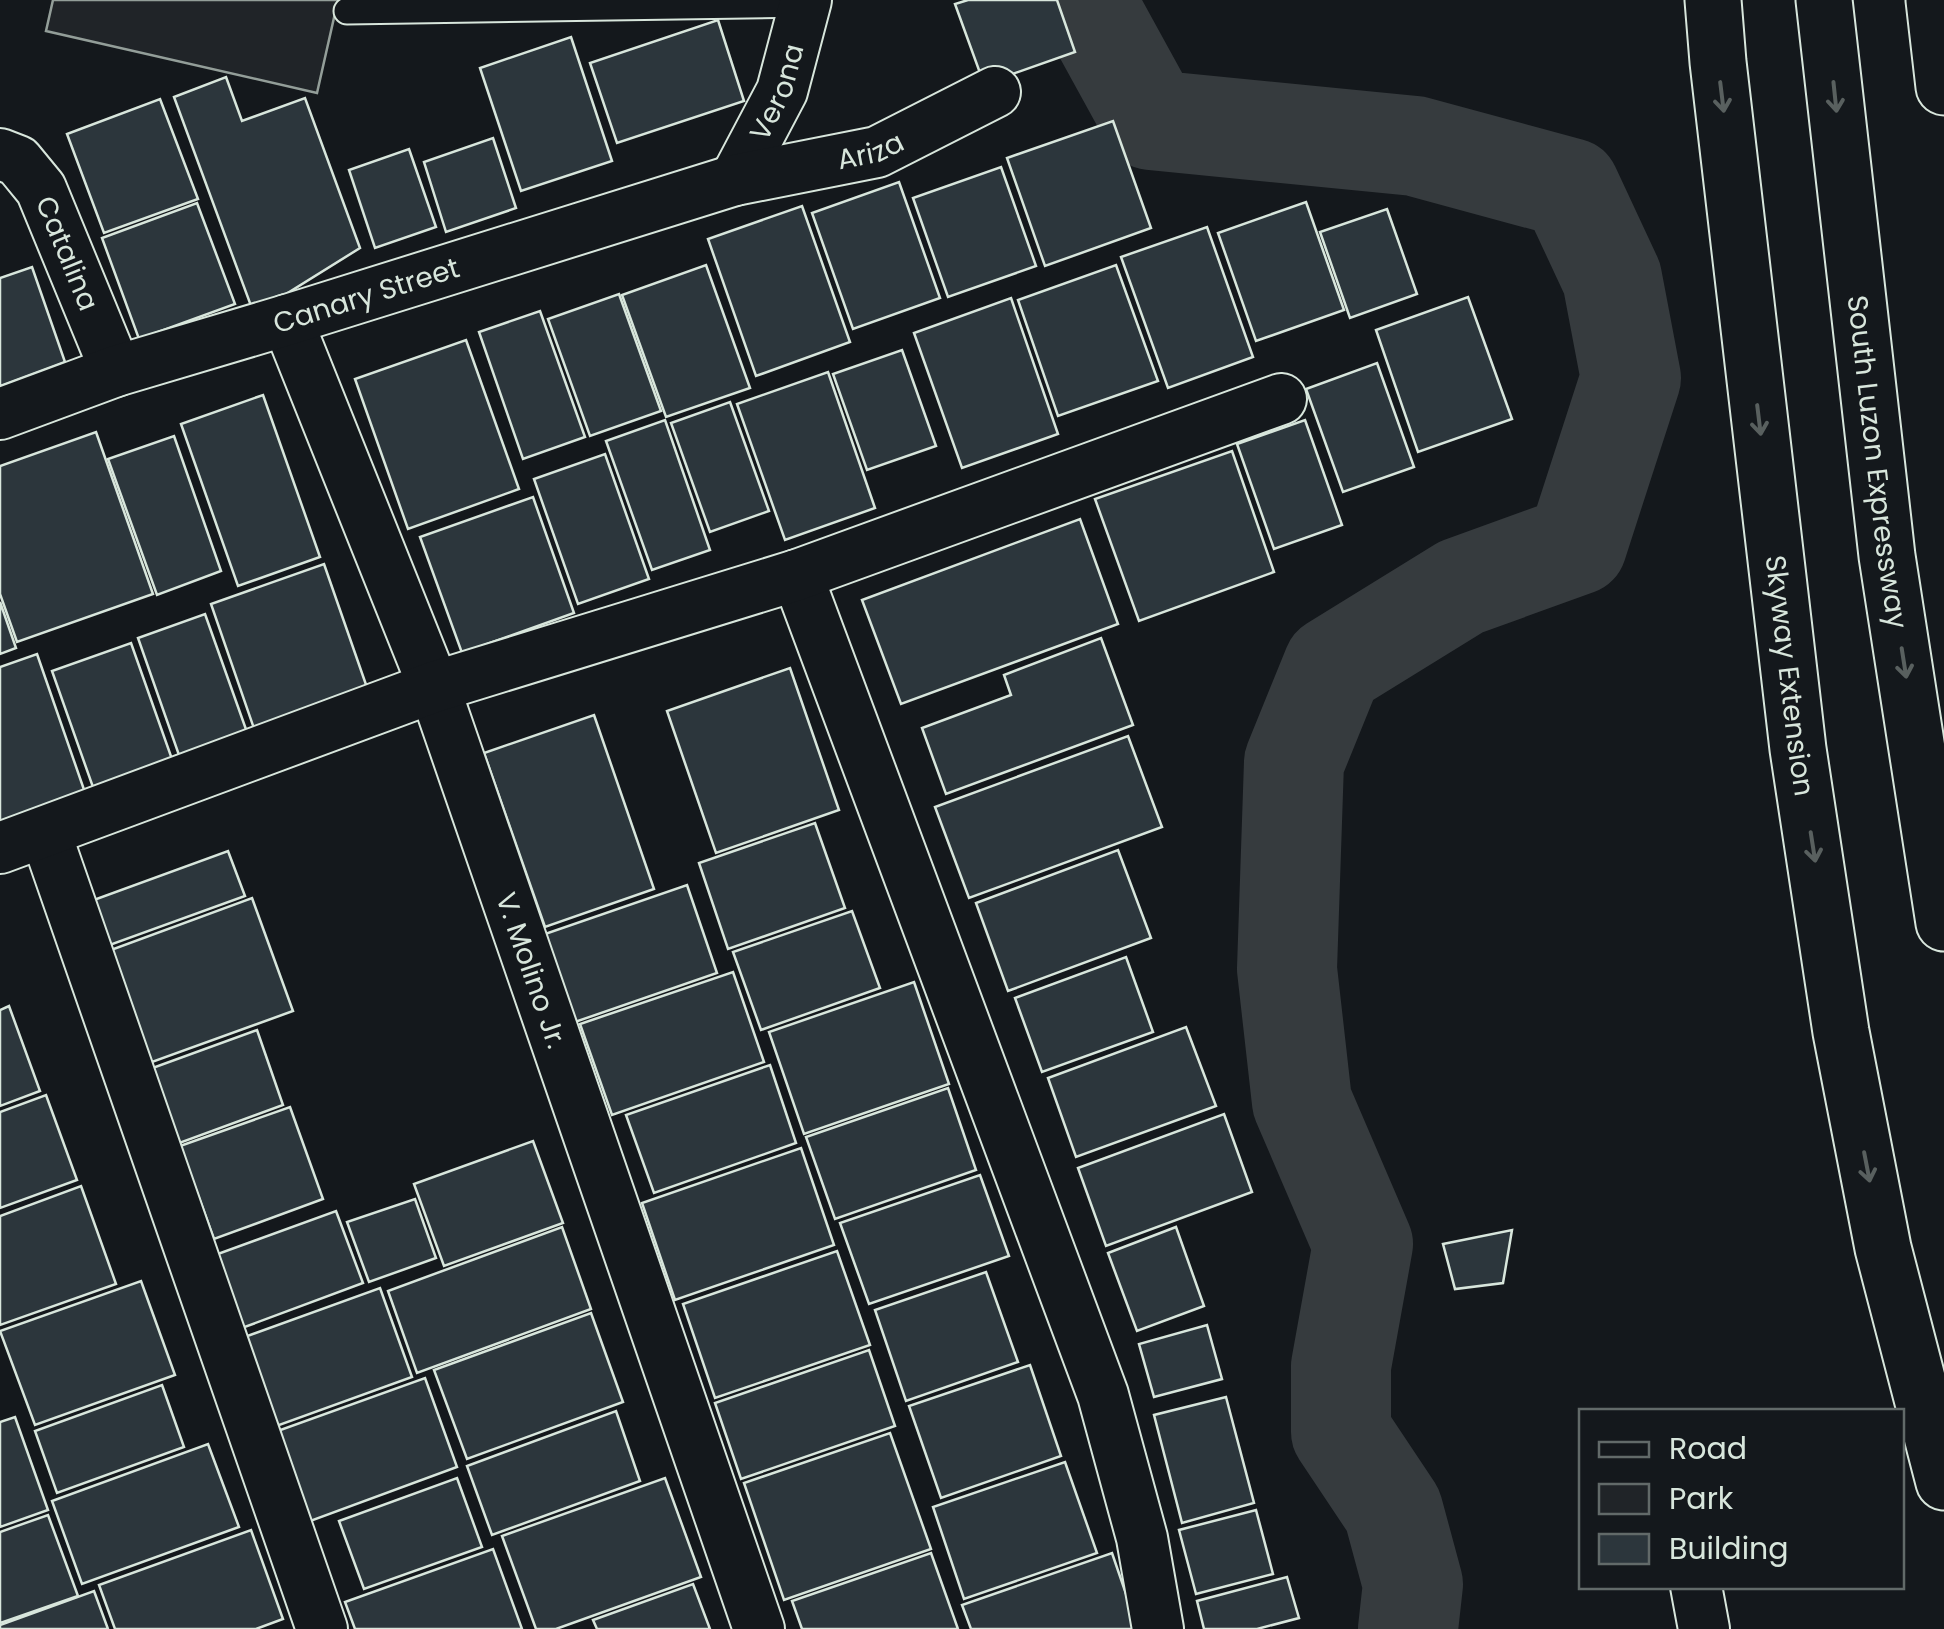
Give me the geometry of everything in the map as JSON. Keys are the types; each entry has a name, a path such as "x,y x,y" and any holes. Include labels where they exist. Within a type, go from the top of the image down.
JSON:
{"highway":[{"name":"Skyway Extension","path":"1713,0 1798,750 1841,1032 1883,1248 1944,1482"},
{"name":"South Luzon Expressway","path":"1824,0 1887,556 1944,923"},
{"path":"1934,0 1944,86"}],"street":[{"name":"Verona","path":"735,180 782,91 805,2"},
{"name":"Ariza","path":"735,180 877,152 995,92"},
{"name":"Catalina","path":"0,154 18,161 41,189 116,371"},
{"name":"Canary Street","path":"0,414 116,371 735,180"},
{"name":"V. Molino Jr.","path":"287,320 434,688 758,1629"},
{"path":"322,1629 22,840 434,688 797,575 1281,399"},
{"path":"797,575 1104,1395 1142,1538 1158,1629"},
{"path":"1697,1589 1704,1629"}],"lane":[{"path":"347,11 805,2"}],"green space":[{"path":"53,0 338,0 317,93 46,31"}],"building":[{"path":"968,0 1057,0 1075,52 984,84 955,4"},
{"path":"718,20 744,101 617,143 590,63"},
{"path":"571,37 612,161 521,191 480,68"},
{"path":"226,77 242,121 305,98 360,248 254,314 174,97"},
{"path":"160,99 198,199 104,233 67,134"},
{"path":"1113,121 1151,228 1045,266 1007,158"},
{"path":"493,138 516,208 446,232 424,162"},
{"path":"409,149 436,227 375,248 349,170"},
{"path":"1001,167 1036,266 948,297 913,198"},
{"path":"899,182 940,298 853,329 812,213"},
{"path":"1306,202 1344,310 1256,341 1218,233"},
{"path":"197,203 235,304 139,339 102,238"},
{"path":"802,206 850,342 756,376 708,239"},
{"path":"1387,209 1417,294 1350,318 1320,232"},
{"path":"1207,227 1253,357 1168,388 1121,257"},
{"path":"706,265 750,388 666,417 622,295"},
{"path":"1116,265 1158,381 1058,416 1018,300"},
{"path":"32,267 65,362 0,386 0,278"},
{"path":"619,294 661,411 590,436 548,319"},
{"path":"1468,297 1512,419 1418,452 1376,330"},
{"path":"1011,298 1058,434 962,468 914,333"},
{"path":"540,311 585,437 523,459 479,332"},
{"path":"466,340 519,489 408,529 355,379"},
{"path":"902,350 936,446 867,470 833,374"},
{"path":"1377,363 1414,467 1343,492 1306,389"},
{"path":"828,372 875,508 785,540 737,404"},
{"path":"263,395 320,557 238,586 181,424"},
{"path":"730,402 769,511 710,532 671,423"},
{"path":"665,420 710,550 652,570 606,441"},
{"path":"1305,420 1342,525 1274,549 1237,444"},
{"path":"96,432 153,594 17,642 0,594 0,466"},
{"path":"174,436 221,571 157,595 108,459"},
{"path":"1232,451 1274,572 1139,621 1095,499"},
{"path":"605,454 649,579 578,604 534,479"},
{"path":"533,497 574,613 462,653 420,537"},
{"path":"1080,519 1118,624 901,704 862,600"},
{"path":"324,564 371,699 258,740 211,604"},
{"path":"0,602 16,648 0,654"},
{"path":"205,614 248,735 180,758 138,638"},
{"path":"1101,638 1133,725 946,794 922,728 1011,695 1004,675"},
{"path":"131,643 179,779 100,807 52,671"},
{"path":"37,654 90,807 0,839 0,667"},
{"path":"790,668 839,810 716,853 667,711"},
{"path":"594,715 654,889 545,927 484,753"},
{"path":"1128,736 1162,827 969,898 935,807"},
{"path":"815,823 845,908 728,949 699,863"},
{"path":"1118,850 1151,938 1008,991 976,903"},
{"path":"228,851 245,896 96,950 80,905"},
{"path":"687,885 717,973 575,1022 545,934"},
{"path":"252,898 293,1011 141,1066 100,954"},
{"path":"852,911 880,988 761,1030 733,952"},
{"path":"1126,957 1153,1032 1042,1072 1015,998"},
{"path":"733,972 764,1062 612,1115 580,1024"},
{"path":"914,982 949,1084 804,1134 769,1032"},
{"path":"9,1006 40,1091 0,1106 0,1010"},
{"path":"1186,1027 1216,1106 1076,1157 1048,1078"},
{"path":"257,1030 283,1105 174,1145 147,1070"},
{"path":"770,1065 796,1143 654,1193 626,1115"},
{"path":"948,1088 976,1170 835,1219 806,1137"},
{"path":"46,1095 77,1180 0,1208 0,1112"},
{"path":"290,1107 323,1199 214,1239 180,1146"},
{"path":"1224,1114 1252,1192 1106,1246 1078,1168"},
{"path":"533,1141 563,1223 444,1266 414,1184"},
{"path":"801,1148 834,1245 675,1300 642,1203"},
{"path":"980,1175 1009,1256 869,1304 840,1223"},
{"path":"81,1186 116,1284 0,1325 0,1216"},
{"path":"415,1199 436,1258 369,1282 347,1222"},
{"path":"336,1211 363,1283 242,1328 215,1255"},
{"path":"562,1227 591,1309 417,1373 388,1291"},
{"path":"1176,1227 1204,1306 1137,1331 1108,1253"},
{"path":"1512,1230 1503,1283 1455,1289 1443,1244"},
{"path":"837,1251 870,1345 715,1398 683,1304"},
{"path":"986,1272 1018,1362 906,1401 875,1310"},
{"path":"141,1281 175,1375 35,1425 0,1331"},
{"path":"380,1288 412,1377 271,1428 239,1339"},
{"path":"591,1313 623,1402 467,1459 434,1370"},
{"path":"1207,1325 1222,1379 1154,1397 1139,1344"},
{"path":"869,1350 895,1426 741,1479 715,1403"},
{"path":"1030,1365 1061,1456 941,1498 909,1406"},
{"path":"425,1378 457,1467 305,1523 272,1433"},
{"path":"162,1385 184,1447 57,1493 35,1431"},
{"path":"1226,1397 1254,1503 1182,1523 1154,1415"},
{"path":"616,1411 640,1481 492,1535 467,1466"},
{"path":"15,1417 48,1510 0,1527 0,1422"},
{"path":"890,1433 931,1549 784,1600 744,1483"},
{"path":"208,1444 239,1527 82,1584 52,1501"},
{"path":"1065,1462 1097,1553 964,1599 933,1507"},
{"path":"457,1478 482,1547 364,1589 339,1521"},
{"path":"665,1478 701,1577 556,1629 536,1629 502,1536"},
{"path":"1256,1510 1273,1574 1196,1594 1179,1530"},
{"path":"48,1515 78,1596 0,1623 0,1532"},
{"path":"251,1530 283,1619 256,1629 115,1629 99,1585"},
{"path":"493,1549 522,1629 355,1629 345,1602"},
{"path":"931,1553 958,1629 802,1629 792,1601"},
{"path":"1112,1553 1138,1629 971,1629 962,1605"},
{"path":"1287,1577 1299,1618 1257,1629 1204,1629 1197,1601"},
{"path":"693,1584 710,1629 597,1629 593,1620"},
{"path":"94,1591 108,1629 0,1629 0,1625"}],"waterway":[{"path":"1085,0 1151,120 1415,146 1570,188 1612,278 1631,378 1577,545 1461,587 1333,666 1294,762 1287,969 1302,1102 1363,1244 1341,1366 1341,1432 1393,1510 1413,1584 1408,1629"}]}
